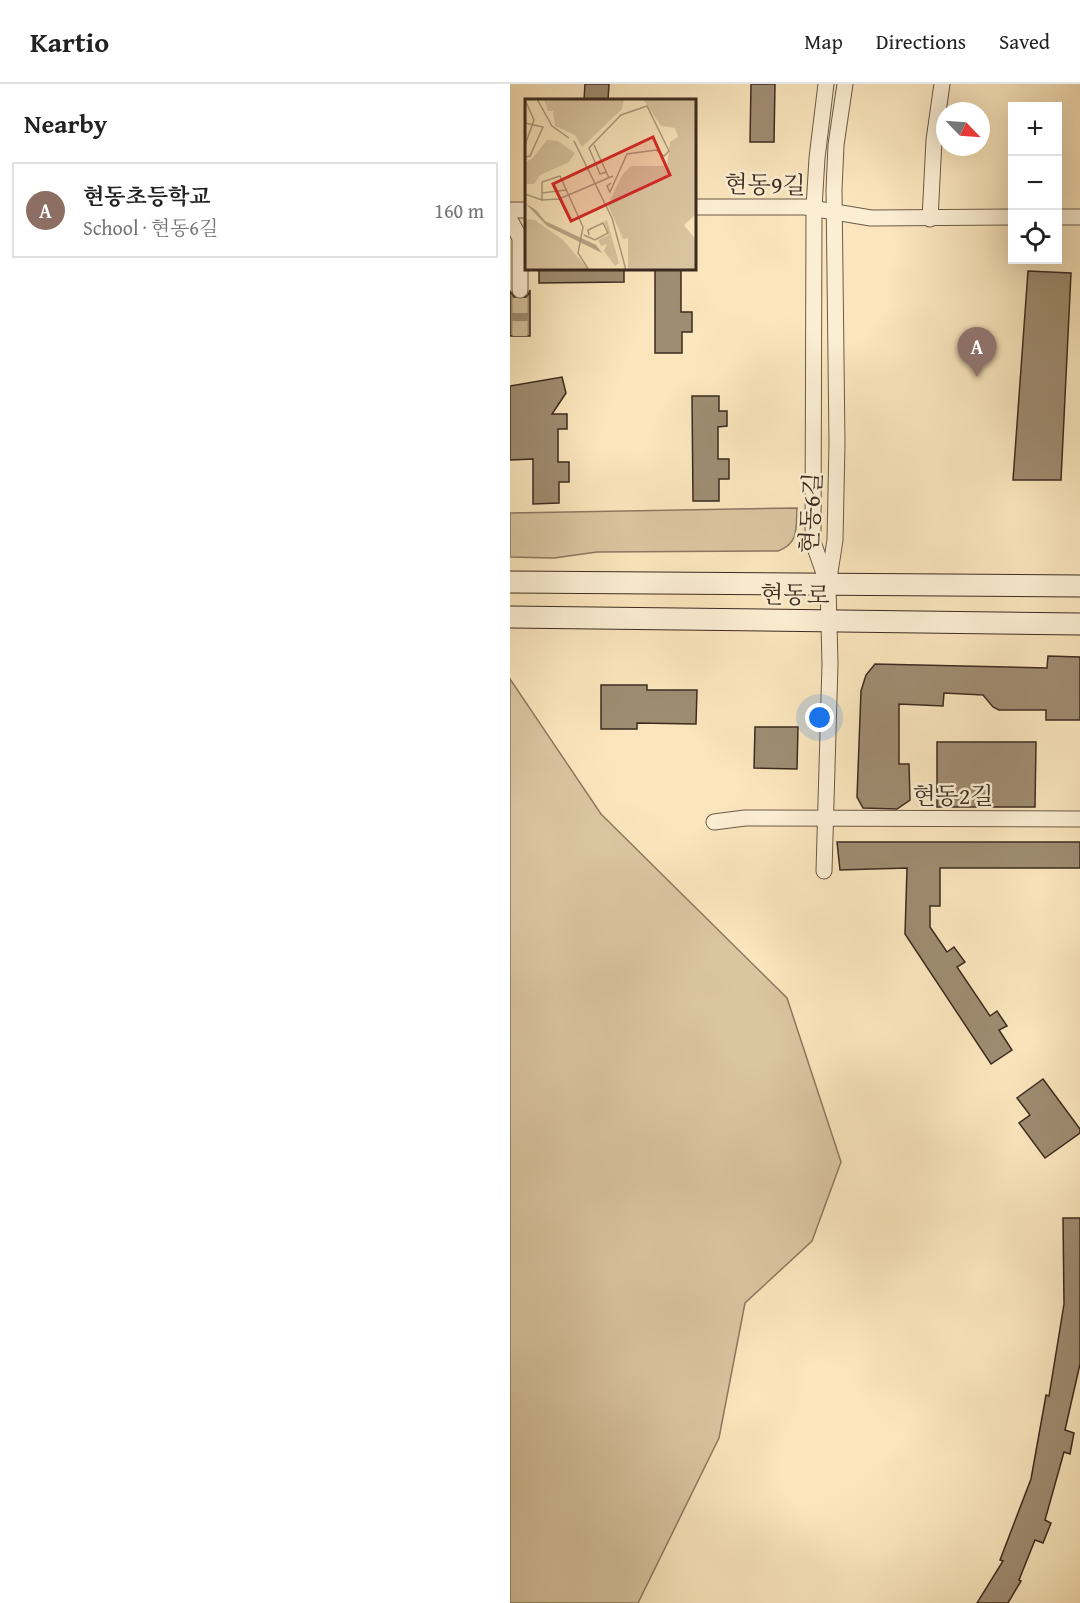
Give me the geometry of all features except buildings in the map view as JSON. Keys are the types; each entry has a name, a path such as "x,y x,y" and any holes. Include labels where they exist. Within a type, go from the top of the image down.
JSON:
{"main road":[{"name":"현동로","path":"510,582 1080,586"},
{"name":"현동로","path":"510,617 1080,624"}],"street":[{"name":"현동6길","path":"826,84 817,158 814,208 813,542 828,585"},
{"name":"현동6길","path":"828,585 835,540 837,262 834,212 836,145 845,84"},
{"path":"930,219 934,140 942,84"},
{"name":"현동9길","path":"696,207 814,208 872,218 1008,218"},
{"path":"1062,217 1080,216"},
{"path":"510,220 520,238 520,290"},
{"path":"824,871 828,585"},
{"name":"현동2길","path":"714,822 745,818 1080,819"}],"shaded area":[{"path":"797,508 793,539 785,548 778,551 597,552 554,558 510,557 510,513"},
{"path":"510,679 601,814 787,998 841,1162 812,1241 745,1303 719,1438 638,1603 510,1603"}],"tunnel":[{"path":"520,290 520,336"}],"place":[{"name":"현동초등학교","path":"977,377"}]}
